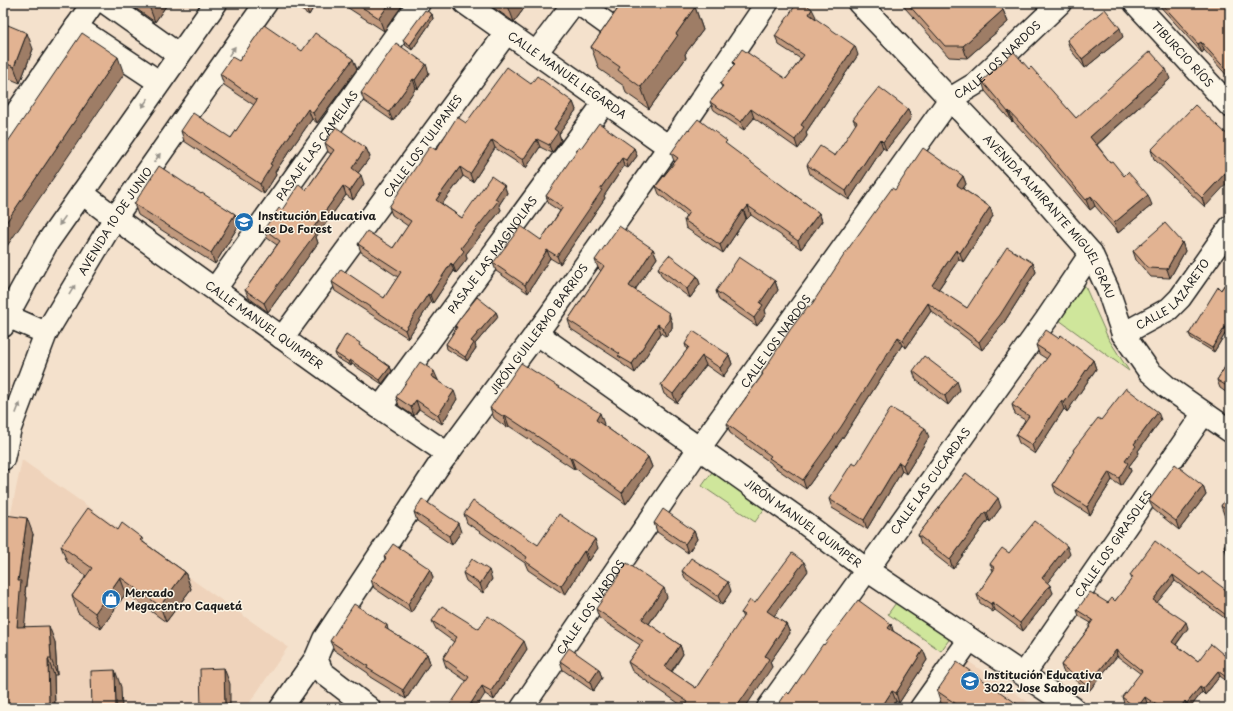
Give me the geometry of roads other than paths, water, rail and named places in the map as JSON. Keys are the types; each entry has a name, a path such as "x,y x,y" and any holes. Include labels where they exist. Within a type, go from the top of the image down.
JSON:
{"street":[{"path":"3,132 93,3"},
{"path":"106,3 179,55"},
{"path":"46,333 5,321 46,243 216,3"},
{"name":"AVENIDA 10 DE JUNIO","path":"3,459 10,428 46,333 115,218 266,3"},
{"name":"PASAJE LAS CAMELIAS","path":"215,289 420,3"},
{"name":"CALLE MANUEL LEGARDA","path":"465,3 669,147"},
{"name":"JIRÓN GUILLERMO BARRIOS","path":"281,708 316,658 324,639 448,454 669,147 767,3"},
{"name":"AVENIDA ALMIRANTE MIGUEL GRAU","path":"859,3 1035,189 1091,253 1108,290 1123,334 1149,371 1167,387 1230,431"},
{"name":"CALLE LOS NARDOS","path":"522,708 698,450 950,99 975,84 1060,3"},
{"name":"TIBURCIO RÍOS","path":"1135,3 1230,106"},
{"path":"536,53 573,4 581,5 613,28"},
{"path":"76,27 159,82"},
{"name":"CALLE LOS TULIPANES","path":"282,338 507,32"},
{"name":"PASAJE LAS MAGNOLIAS","path":"380,408 605,102"},
{"name":"CALLE MANUEL QUIMPER","path":"82,193 380,408 448,454"},
{"name":"CALLE LAZARETO","path":"1123,334 1169,308 1180,298 1230,227"},
{"name":"CALLE LAS CUCARDAS","path":"768,708 1046,320 1091,253"},
{"name":"JIRÓN MANUEL QUIMPER","path":"536,333 698,450 804,522 867,570 1073,708"},
{"name":"CALLE LOS GIRASOLES","path":"1024,674 1204,413"},
{"path":"922,708 970,639"},
{"path":"316,658 322,672 369,708"}],"place":[{"name":"Institución Educativa Lee De Forest","path":"244,222"},
{"name":"Mercado Megacentro Caquetá","path":"111,599"},
{"name":"Institución Educativa 3022 Jose Sabogal","path":"970,681"}]}
